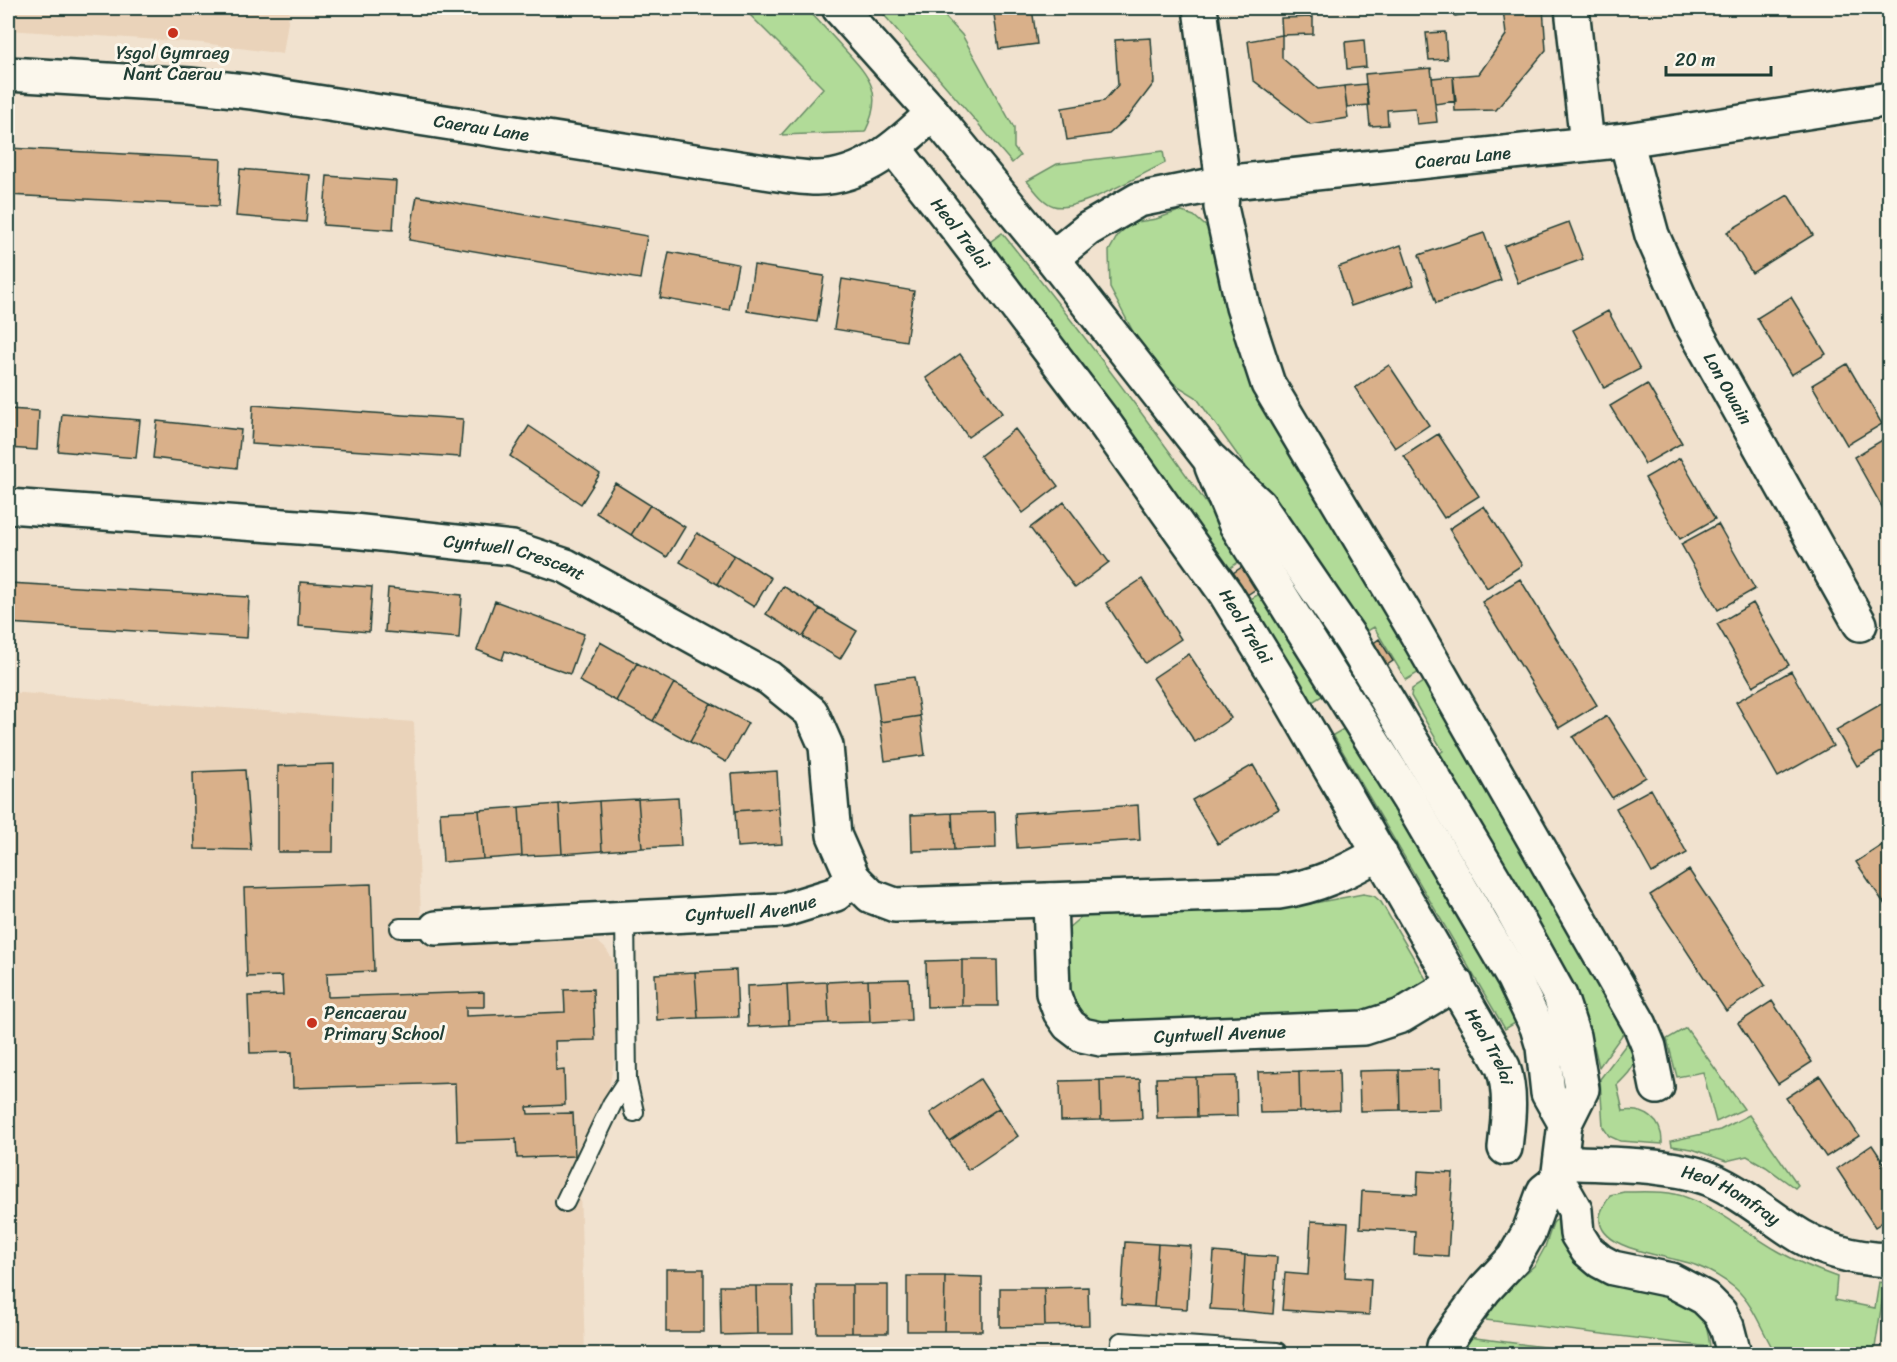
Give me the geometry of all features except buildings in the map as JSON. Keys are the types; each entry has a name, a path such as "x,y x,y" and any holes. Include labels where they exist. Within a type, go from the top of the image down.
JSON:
{"street":[{"path":"839,8 933,113 1052,258 1208,457 1259,505 1352,641 1542,961 1569,1019 1582,1089 1565,1123 1560,1171 1575,1210 1577,1234 1587,1250 1613,1268 1671,1280 1705,1298 1720,1313 1727,1327 1734,1354"},
{"path":"1200,8 1223,183 1221,207 1242,307 1268,384 1411,624 1640,1025 1649,1047 1657,1088"},
{"path":"1572,8 1587,144"},
{"name":"Caerau Lane","path":"8,74 190,85 252,92 784,175 817,178 847,174 873,162 894,148 933,113"},
{"name":"Caerau Lane","path":"1052,258 1088,229 1138,200 1223,183 1626,140 1890,99"},
{"name":"Lon Owain","path":"1626,140 1652,235 1691,323 1860,624"},
{"name":"Heol Trelai","path":"894,148 1103,421 1204,562 1280,681 1492,1044 1508,1080 1509,1104 1505,1148"},
{"name":"Cyntwell Crescent","path":"8,506 353,531 512,548 566,566 769,678 811,712 826,746 834,835 853,878"},
{"path":"853,878 871,896 895,905 1280,892 1295,890 1337,877 1380,853"},
{"name":"Cyntwell Avenue","path":"436,928 784,910 836,894 853,878"},
{"name":"Cyntwell Avenue","path":"1050,900 1053,993 1060,1012 1069,1025 1082,1035 1101,1039 1364,1028 1401,1016 1456,983"},
{"name":"Heol Homfray","path":"1560,1171 1664,1168 1708,1178 1750,1200 1808,1240 1851,1256 1890,1260"},
{"path":"1443,1354 1444,1346 1459,1324 1514,1258 1529,1232 1544,1191 1560,1171"}],"lane":[{"path":"625,917 627,1081 634,1112"},
{"path":"400,928 436,928"},
{"path":"565,1202 612,1104 627,1081"},
{"path":"1120,1354 1121,1342 1277,1352"}],"shaded area":[{"name":"Ysgol Gymraeg Nant Caerau","path":"8,8 290,8 283,54 203,43 8,30"},
{"name":"Pencaerau Primary School","path":"8,692 414,722 422,944 514,940 597,941 613,960 617,985 614,1062 607,1098 580,1188 585,1354 8,1354"}],"green space":[{"path":"743,8 806,8 868,78 872,87 874,107 865,132 781,135 823,88"},
{"path":"878,8 937,8 962,35 1014,128 1014,148 1020,156 1012,163"},
{"path":"1163,151 1165,163 1109,191 1064,207 1046,202 1027,181 1057,164"},
{"path":"1179,211 1194,216 1210,230 1421,671 1406,680 1374,627 1359,636 1254,478 1196,397 1173,383 1137,339 1110,288 1109,251 1118,235 1131,223 1156,219"},
{"path":"1002,233 1126,393 1244,558 1227,570 986,245"},
{"path":"1266,590 1330,691 1309,704 1247,601"},
{"path":"1426,680 1627,1028 1599,1067 1594,1046 1586,1048 1434,757 1443,751 1411,696 1412,689"},
{"path":"1352,724 1522,1019 1505,1029 1333,735"},
{"path":"1363,894 1374,896 1381,902 1426,979 1418,992 1384,1012 1105,1028 1079,1018 1068,998 1067,929 1082,916 1309,904"},
{"path":"1686,1028 1744,1109 1716,1122 1703,1072 1677,1077 1667,1039"},
{"path":"1633,1035 1634,1063 1629,1073 1617,1085 1623,1111 1639,1112 1651,1117 1659,1128 1662,1144 1620,1141 1609,1136 1603,1127 1600,1079"},
{"path":"1749,1115 1798,1185 1795,1188 1747,1156 1726,1161 1692,1149 1672,1146 1671,1141 1720,1130"},
{"path":"1624,1192 1673,1194 1712,1209 1785,1255 1837,1277 1835,1300 1875,1308 1879,1282 1885,1283 1874,1354 1776,1354 1748,1303 1726,1281 1695,1265 1637,1250 1622,1245 1610,1237 1602,1228 1600,1216 1610,1195"},
{"path":"1556,1220 1561,1221 1582,1266 1594,1277 1616,1285 1658,1290 1687,1303 1695,1309 1706,1324 1710,1347 1477,1319 1535,1265"},
{"path":"1468,1337 1597,1354 1471,1354 1466,1346"}],"place":[{"name":"Ysgol Gymraeg Nant Caerau","path":"173,33"},
{"name":"Pencaerau Primary School","path":"312,1023"}]}
